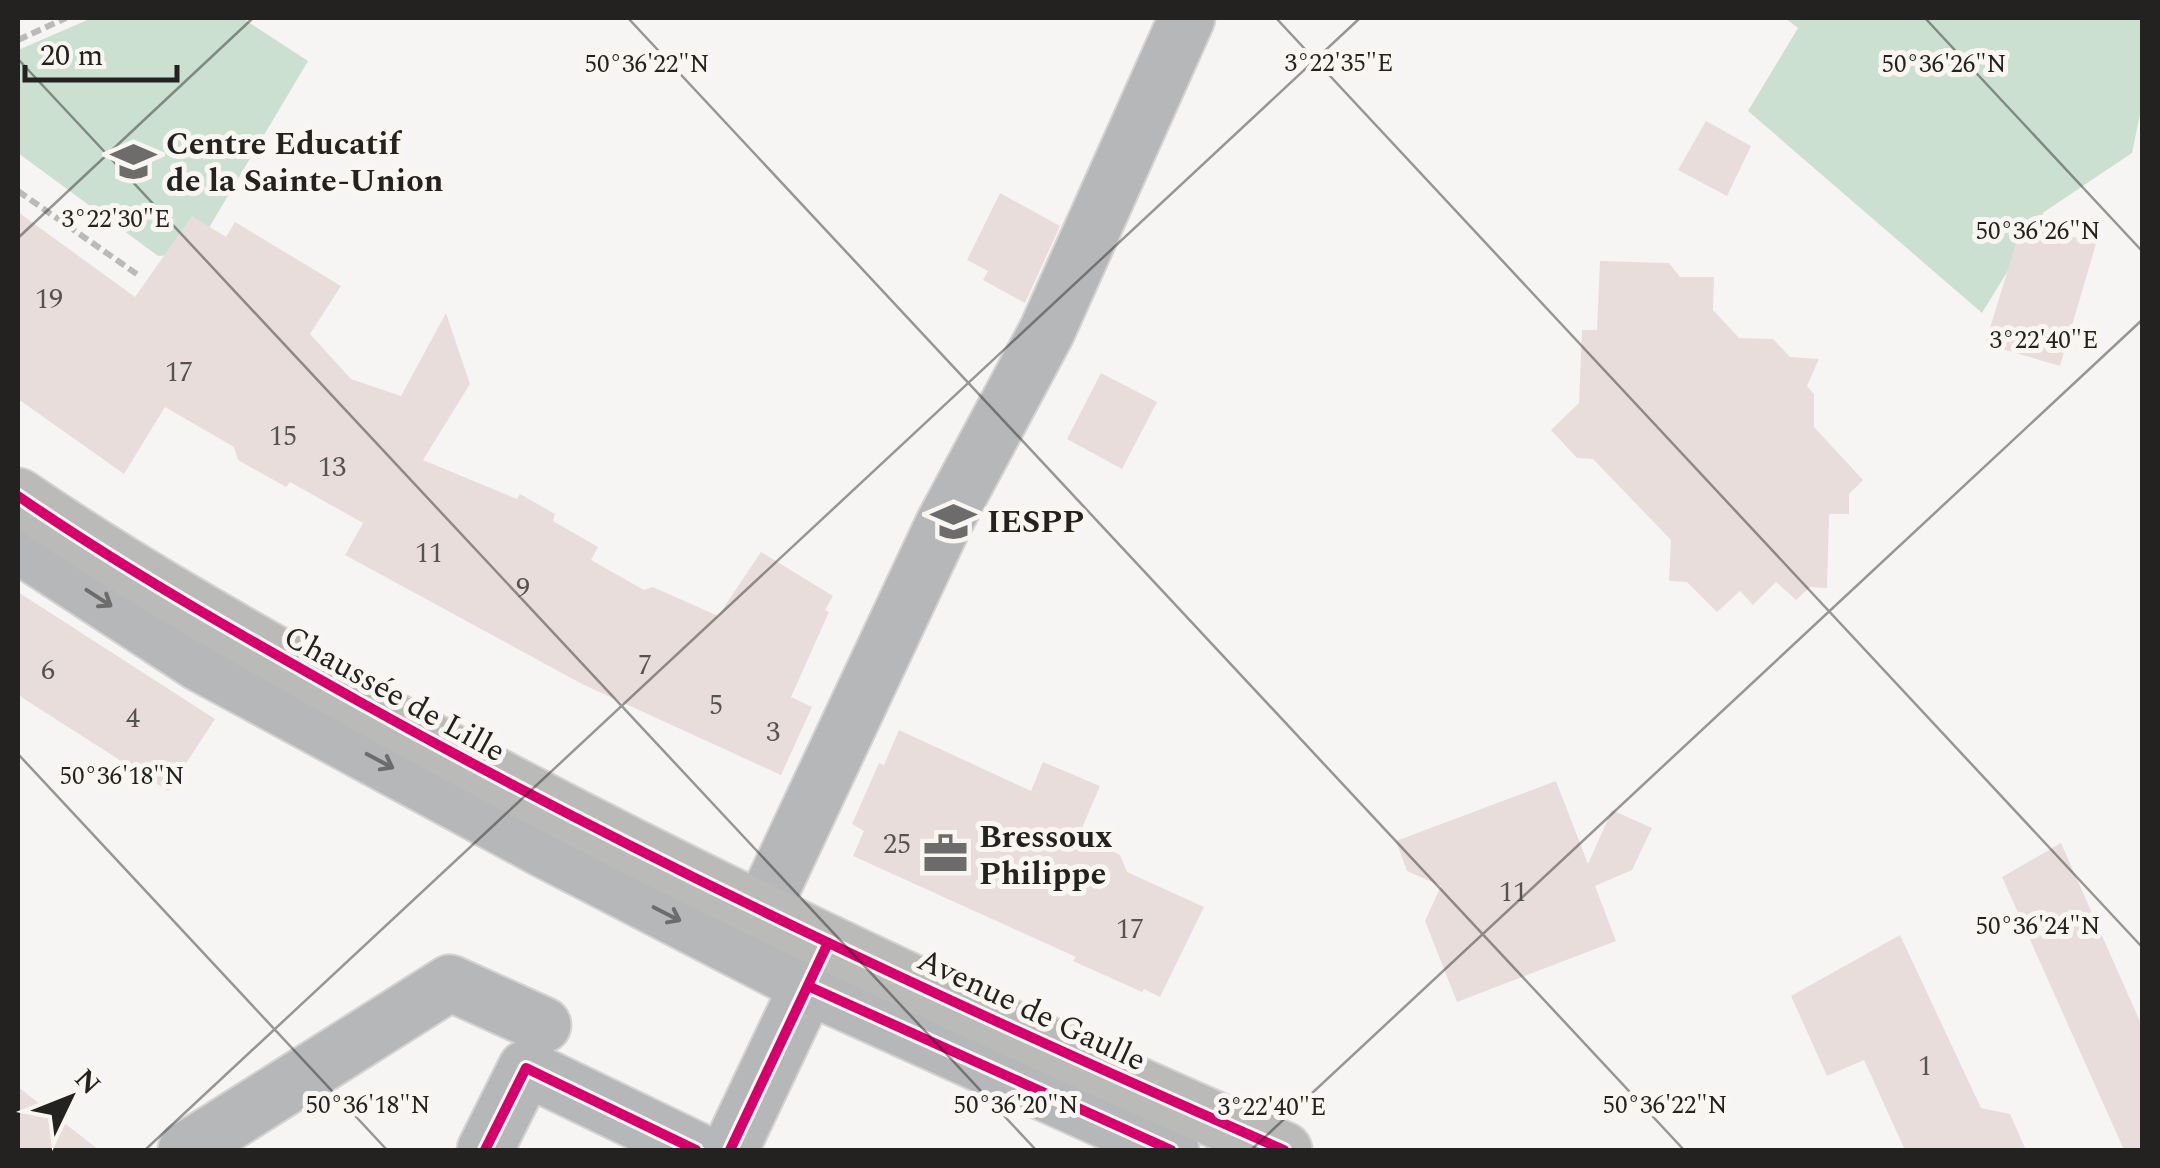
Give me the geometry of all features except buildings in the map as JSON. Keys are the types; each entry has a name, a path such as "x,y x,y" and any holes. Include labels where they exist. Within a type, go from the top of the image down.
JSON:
{"main road":[{"name":"Chaussée de Lille","path":"18,496 279,656 506,783 762,910"},
{"name":"Avenue de Gaulle","path":"762,910 818,964 1284,1150"}],"lane":[{"path":"762,910 943,525 1048,331 1186,18"},
{"path":"18,545 199,664 543,849 818,964 1171,1150"},
{"path":"730,1150 818,964"},
{"path":"186,1150 450,983 543,1025"},
{"path":"485,1150 526,1068 696,1150"}],"path":[{"path":"18,40 66,18"},
{"path":"18,191 141,277"}],"green space":[{"name":"Centre Educatif de la Sainte-Union","path":"92,18 242,18 308,61 194,253 158,256 18,153 18,50"},
{"path":"1785,18 2142,18 2142,105 2132,153 2044,212 1982,313 1748,111 1798,28"}],"cycle path":[{"path":"18,496 230,628 586,823 933,992 1284,1150"},
{"path":"730,1150 828,943"},
{"path":"808,986 1171,1150"},
{"path":"485,1150 526,1068 696,1150"}],"place":[{"name":"Centre Educatif de la Sainte-Union","path":"133,161"},
{"name":"IESPP","path":"954,521"},
{"name":"Bressoux Philippe","path":"946,854"}]}
